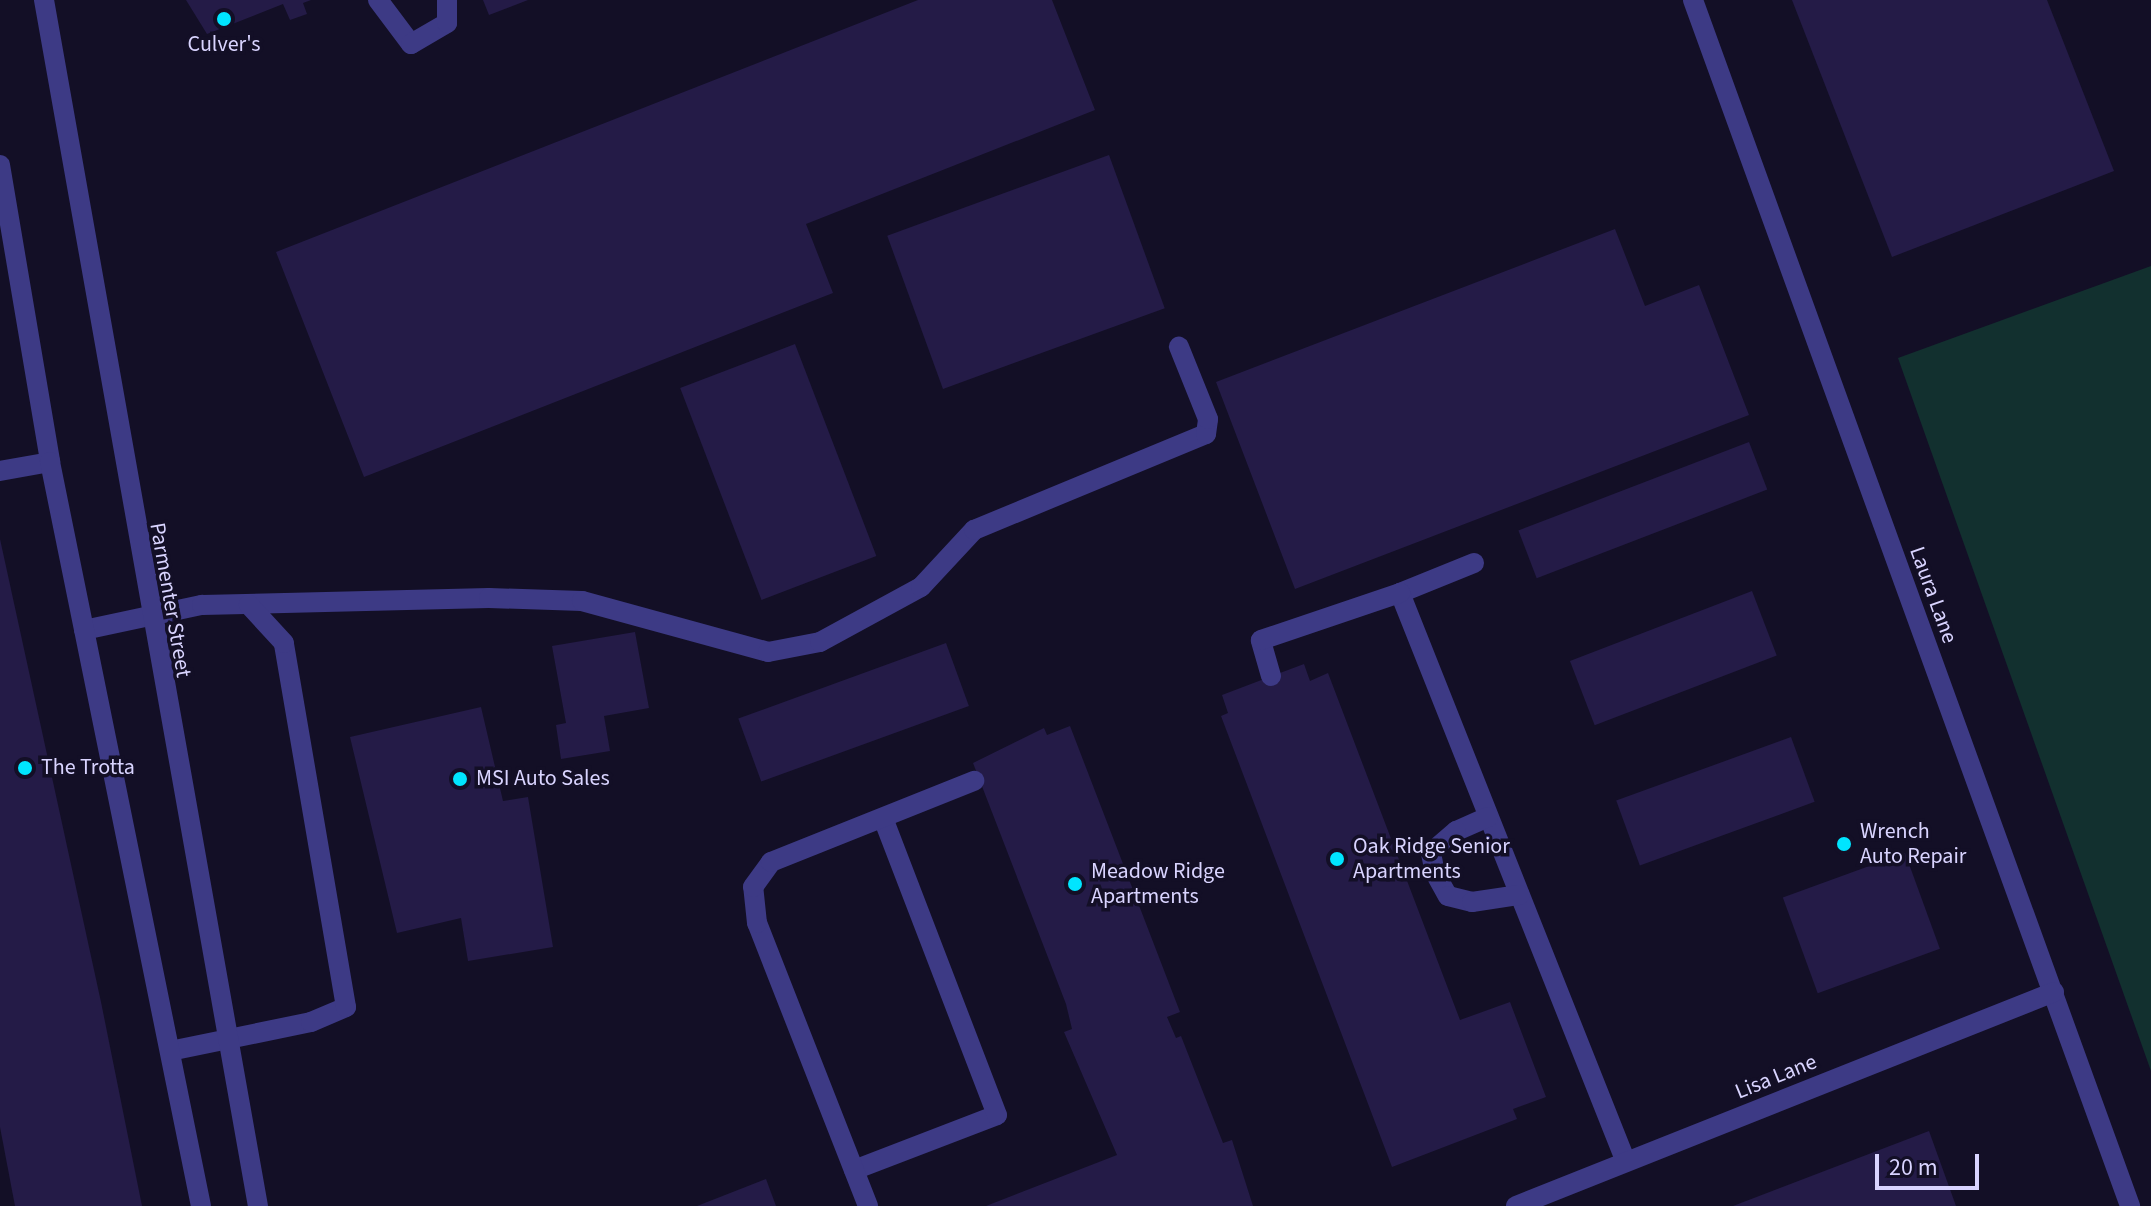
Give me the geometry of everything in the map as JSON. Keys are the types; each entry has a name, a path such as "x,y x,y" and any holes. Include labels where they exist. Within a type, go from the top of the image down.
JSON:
{"street":[{"name":"Parmenter Street","path":"44,0 148,615 258,1206"},
{"path":"378,0 411,44 447,23 447,0"},
{"name":"Laura Lane","path":"1693,0 2130,1206"},
{"path":"0,165 50,462 201,1206"},
{"path":"84,630 148,615 249,605 582,601 768,652 820,642 921,587 974,530 1206,434 1208,419 1179,347"},
{"path":"0,471 50,462"},
{"path":"1271,676 1261,640 1400,593 1474,563"},
{"path":"1400,593 1626,1162"},
{"path":"170,1051 346,1007 284,643 249,605"},
{"path":"868,1206 757,923 753,887 771,862 974,781"},
{"path":"1488,817 1431,853 1435,873 1448,896 1472,902 1519,895"},
{"path":"854,1170 997,1115 883,818"},
{"name":"Lisa Lane","path":"1516,1206 2054,992"}],"green space":[{"path":"2151,266 2151,1071 1898,358"}],"building":[{"name":"Culver's","path":"186,0 311,0 303,3 307,14 290,20 283,4 207,34"},
{"path":"483,0 528,0 489,15"},
{"path":"918,0 1052,0 1095,110 806,224 833,293 364,477 276,252"},
{"path":"1792,0 2047,0 2114,171 1892,257"},
{"path":"1109,155 1165,308 943,389 887,236"},
{"path":"1615,229 1645,306 1699,285 1749,415 1295,589 1216,382"},
{"path":"795,344 876,556 762,600 680,388"},
{"path":"1749,442 1767,490 1537,578 1518,531"},
{"name":"The Trotta","path":"0,539 142,1206 15,1206 0,1127"},
{"path":"1752,591 1777,655 1595,725 1570,661"},
{"path":"635,632 649,708 604,716 610,751 561,759 556,725 566,723 552,646"},
{"path":"946,643 969,706 761,782 738,719"},
{"name":"Oak Ridge Senior Apartments","path":"1304,664 1310,681 1328,673 1460,1020 1510,1002 1546,1097 1513,1109 1517,1119 1392,1167 1221,716 1228,713 1222,695"},
{"path":"481,707 503,801 528,797 553,947 468,961 461,918 397,933 350,737"},
{"name":"Meadow Ridge Apartments","path":"1070,726 1180,1012 1167,1017 1176,1038 1181,1036 1223,1143 1232,1140 1253,1206 986,1206 1117,1155 1064,1032 1072,1029 1066,1004 973,763 1044,728 1047,735"},
{"path":"1791,737 1815,802 1640,865 1616,801"},
{"path":"1905,853 1940,949 1818,993 1783,897"},
{"path":"1929,1131 1956,1206 1733,1206"},
{"path":"766,1179 776,1206 697,1206"}],"place":[{"name":"Culver's","path":"224,19"},
{"name":"The Trotta","path":"25,768"},
{"name":"MSI Auto Sales","path":"460,779"},
{"name":"Wrench Auto Repair","path":"1844,844"},
{"name":"Oak Ridge Senior Apartments","path":"1337,859"},
{"name":"Meadow Ridge Apartments","path":"1075,884"}]}
